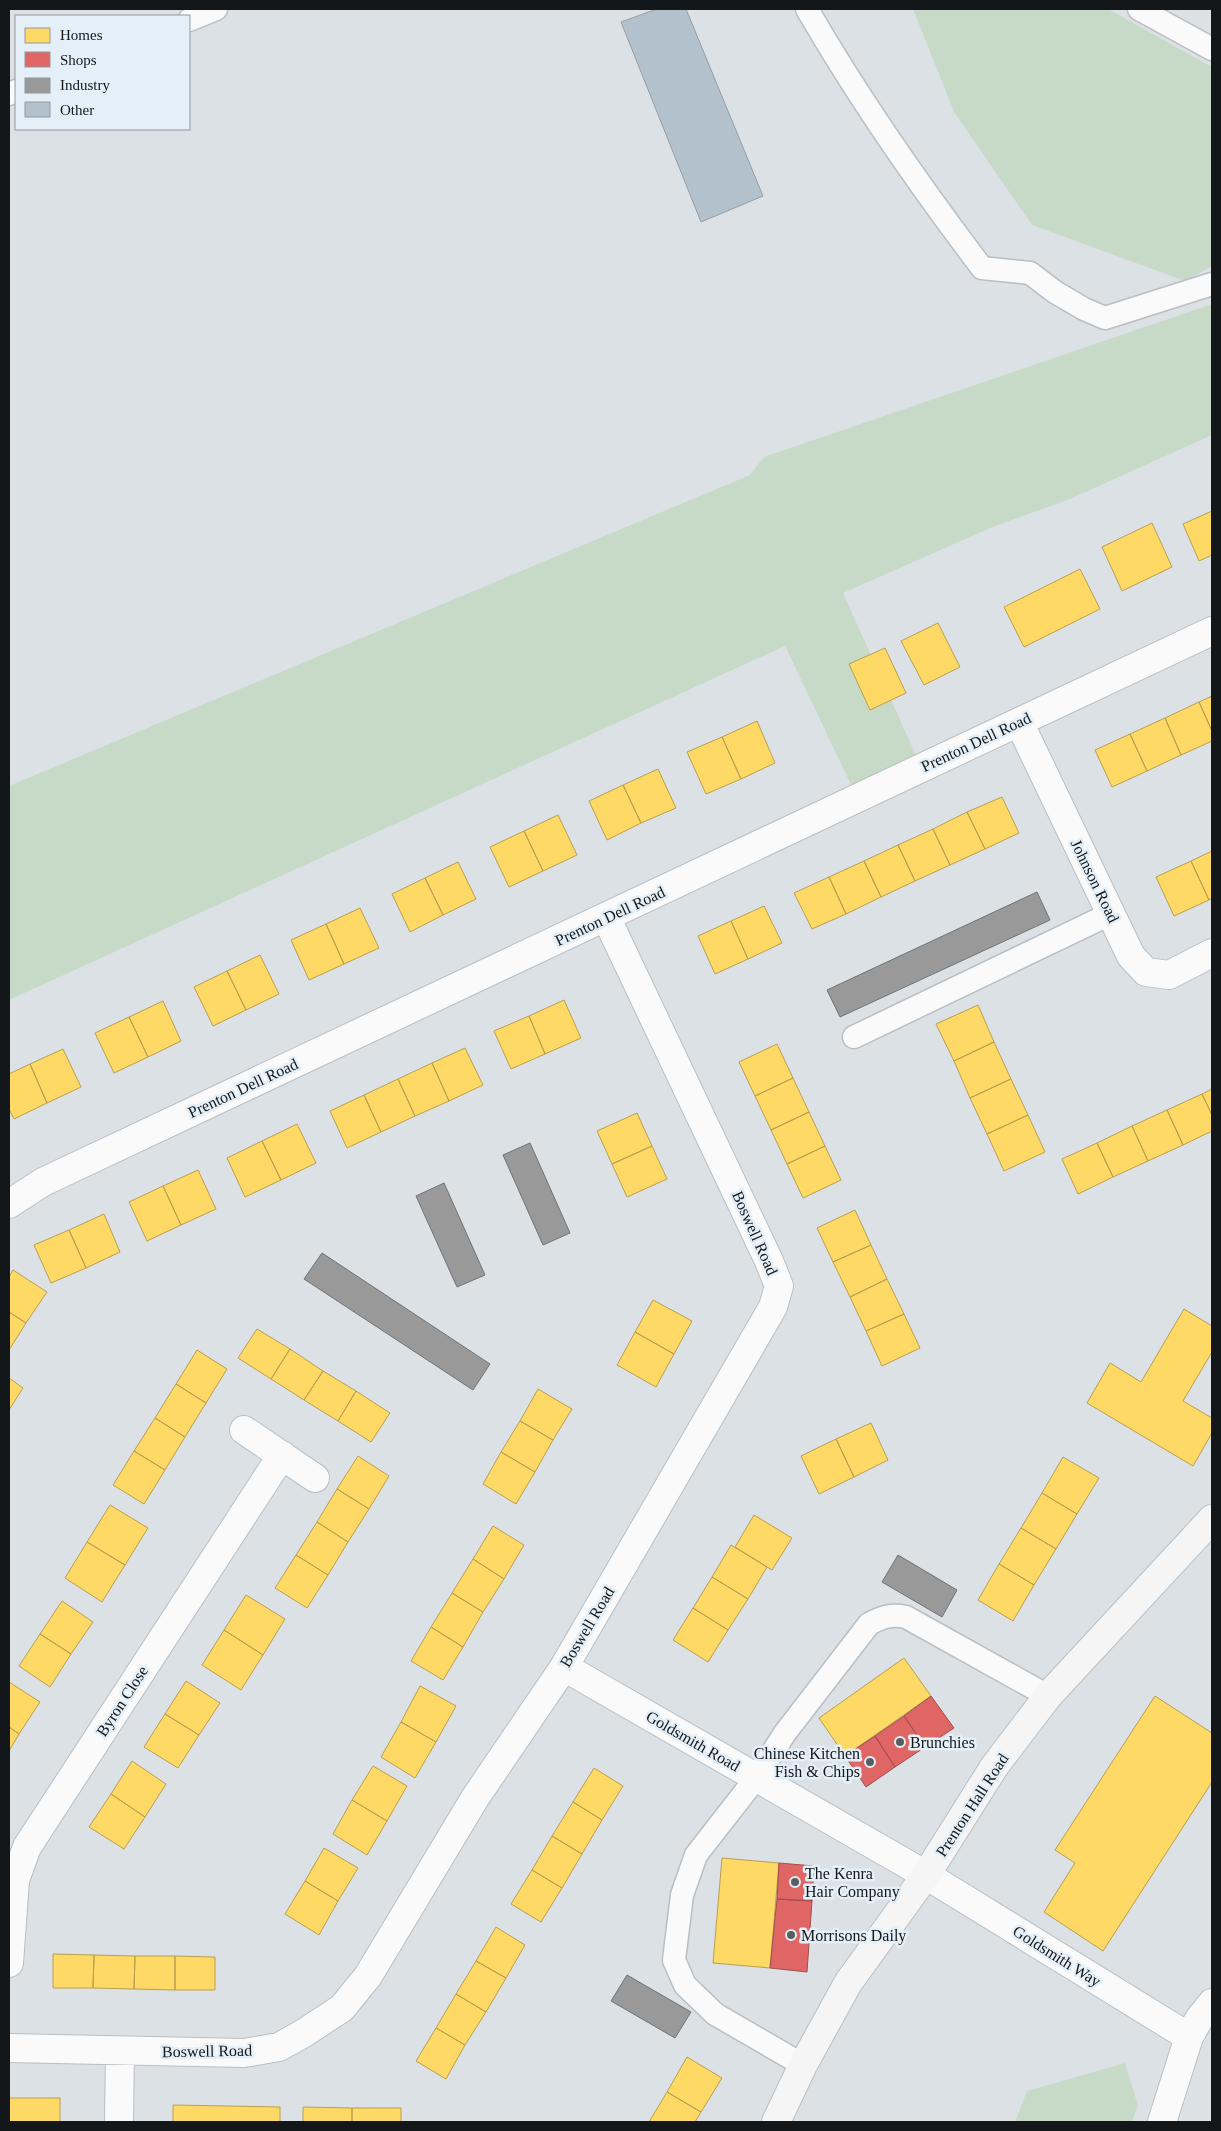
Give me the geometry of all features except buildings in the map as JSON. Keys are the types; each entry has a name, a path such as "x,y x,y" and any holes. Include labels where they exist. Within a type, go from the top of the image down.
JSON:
{"street":[{"name":"Prenton Dell Road","path":"9,1204 43,1182 1212,631"},
{"name":"Johnson Road","path":"1018,722 1131,956 1146,972 1169,975 1212,953"},
{"name":"Boswell Road","path":"9,2048 244,2053 279,2047 342,2008 368,1976 475,1798 564,1667 773,1307 779,1286 765,1252 606,917"},
{"path":"244,1430 316,1478"},
{"name":"Byron Close","path":"9,1963 15,1880 27,1847 282,1455"},
{"name":"Prenton Hall Road","path":"776,2122 803,2065 848,1983 926,1875 994,1767 1048,1696 1212,1519"},
{"name":"Goldsmith Road","path":"564,1667 926,1875"},
{"name":"Goldsmith Way","path":"926,1875 1189,2037"},
{"path":"1162,2122 1189,2037 1199,2019 1212,2002"},
{"path":"119,2122 120,2051"}],"lane":[{"path":"190,20 216,9"},
{"path":"807,9 839,65 938,210 982,268 1030,273 1055,292 1105,318 1212,284"},
{"path":"1139,9 1212,49"},
{"path":"854,1037 1110,914"},
{"path":"803,2065 715,2014 685,1985 674,1960 682,1895 696,1855 756,1778 785,1733 869,1624 883,1616 895,1615 906,1617 1048,1696"}],"green space":[{"path":"913,9 1108,9 1212,67 1212,266 1185,281 1032,225 954,112"},
{"path":"1212,304 1212,435 1070,499 995,526 843,593 919,762 854,791 785,646 9,1000 9,786 750,475 764,457"},
{"path":"1125,2063 1138,2106 1132,2122 1015,2122 1027,2091"}],"place":[{"name":"Brunchies","path":"900,1742"},
{"name":"Chinese Kitchen Fish & Chips","path":"870,1762"},
{"name":"The Kenra Hair Company","path":"795,1882"},
{"name":"Morrisons Daily","path":"791,1935"}]}
